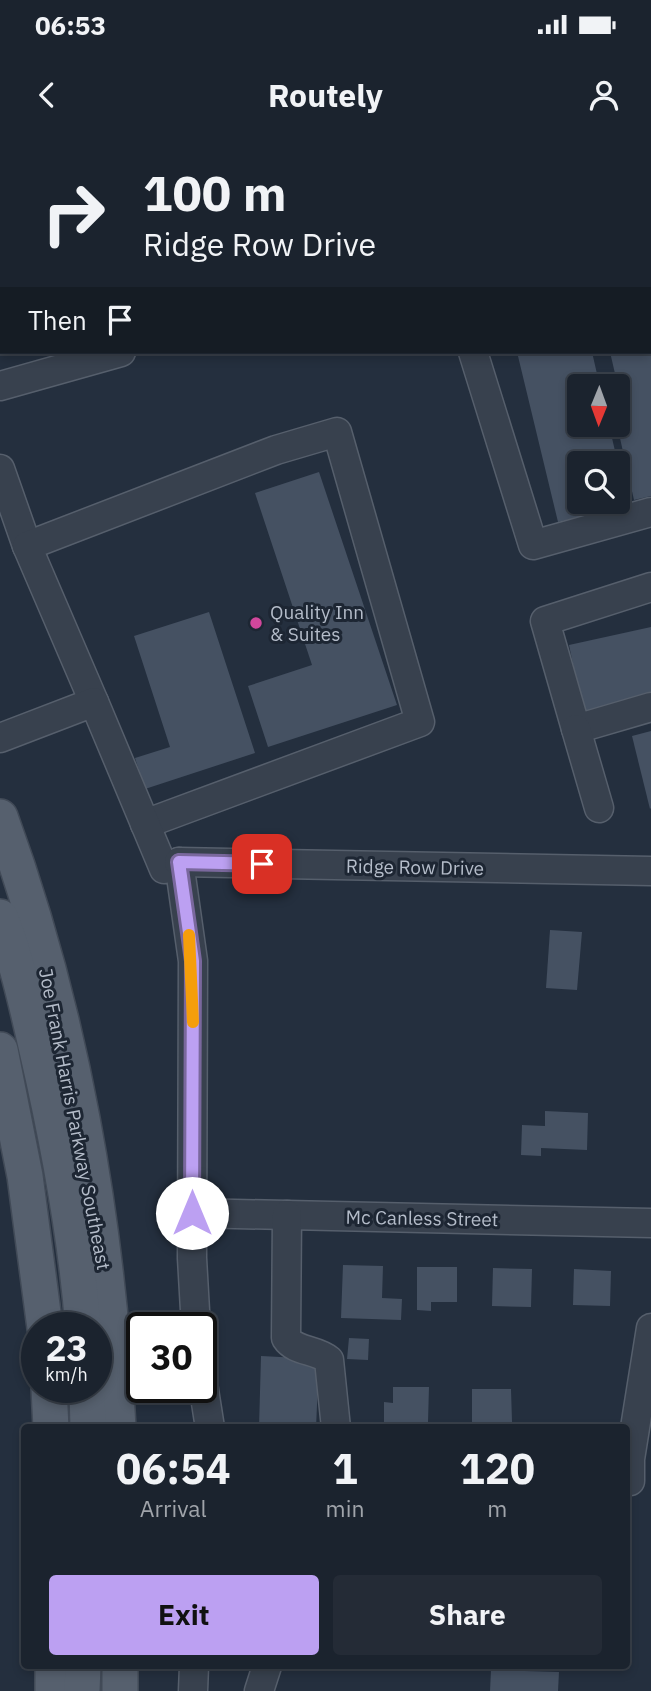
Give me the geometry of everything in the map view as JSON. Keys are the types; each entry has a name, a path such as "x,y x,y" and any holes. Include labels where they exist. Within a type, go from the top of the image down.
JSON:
{"main road":[{"name":"Joe Frank Harris Parkway Southeast","path":"0,817 43,955 73,1083 102,1241 118,1424"},
{"path":"0,917 23,993 54,1127 72,1229 81,1312"},
{"path":"0,1050 25,1176 43,1312"},
{"path":"50,1403 51,1424"},
{"path":"88,1403 89,1424"},
{"path":"53,1669 53,1691"},
{"path":"82,1691 83,1669"},
{"path":"120,1669 120,1691"}],"street":[{"path":"0,386 114,354"},
{"path":"474,354 533,545 651,512"},
{"path":"27,546 276,450 337,432 420,722 145,824"},
{"path":"0,469 27,546 164,869 179,862 193,961 192,1213 195,1312"},
{"path":"599,808 545,621 651,587"},
{"path":"0,737 94,702"},
{"path":"576,729 651,707"},
{"name":"Ridge Row Drive","path":"179,862 651,871"},
{"name":"Mc Canless Street","path":"192,1213 651,1223"},
{"path":"287,1215 286,1338 290,1345 320,1353 329,1360 336,1424"},
{"path":"636,1481 630,1458 651,1328"},
{"path":"206,1403 209,1424"},
{"path":"193,1691 194,1669"},
{"path":"259,1691 266,1669"}],"building":[{"path":"517,354 592,354 597,374 567,374 567,438 612,438 615,451 567,451 567,514 591,514 558,522"},
{"path":"610,354 651,354 651,496 634,500 630,482 630,451 623,451 620,438 630,438 630,374 615,374"},
{"path":"319,472 397,705 268,747 248,686 312,665 255,493"},
{"path":"209,612 255,753 145,789 135,758 170,747 134,636"},
{"path":"651,627 651,701 584,716 569,645"},
{"path":"651,731 651,808 650,809 632,736"},
{"path":"550,930 582,932 577,990 546,988"},
{"path":"545,1111 588,1113 587,1150 541,1148 541,1156 521,1155 522,1125 545,1126"},
{"path":"343,1265 383,1266 382,1298 402,1299 401,1320 341,1318"},
{"path":"417,1267 457,1267 457,1302 431,1302 431,1311 417,1310"},
{"path":"493,1268 532,1269 531,1307 492,1306"},
{"path":"574,1269 611,1271 610,1306 573,1305"},
{"path":"349,1338 369,1339 368,1360 347,1359"},
{"path":"261,1356 319,1359 316,1424 259,1424"},
{"path":"393,1387 429,1387 428,1422 384,1422 384,1402 393,1403"},
{"path":"472,1389 511,1389 512,1422 472,1422"},
{"path":"491,1670 559,1672 558,1691 490,1691"}],"slow traffic":[{"path":"189,935 193,961 193,1022"}],"place":[{"name":"Quality Inn & Suites","path":"256,623"}],"route":[{"path":"192,1213 193,961 179,862 262,864"}]}
